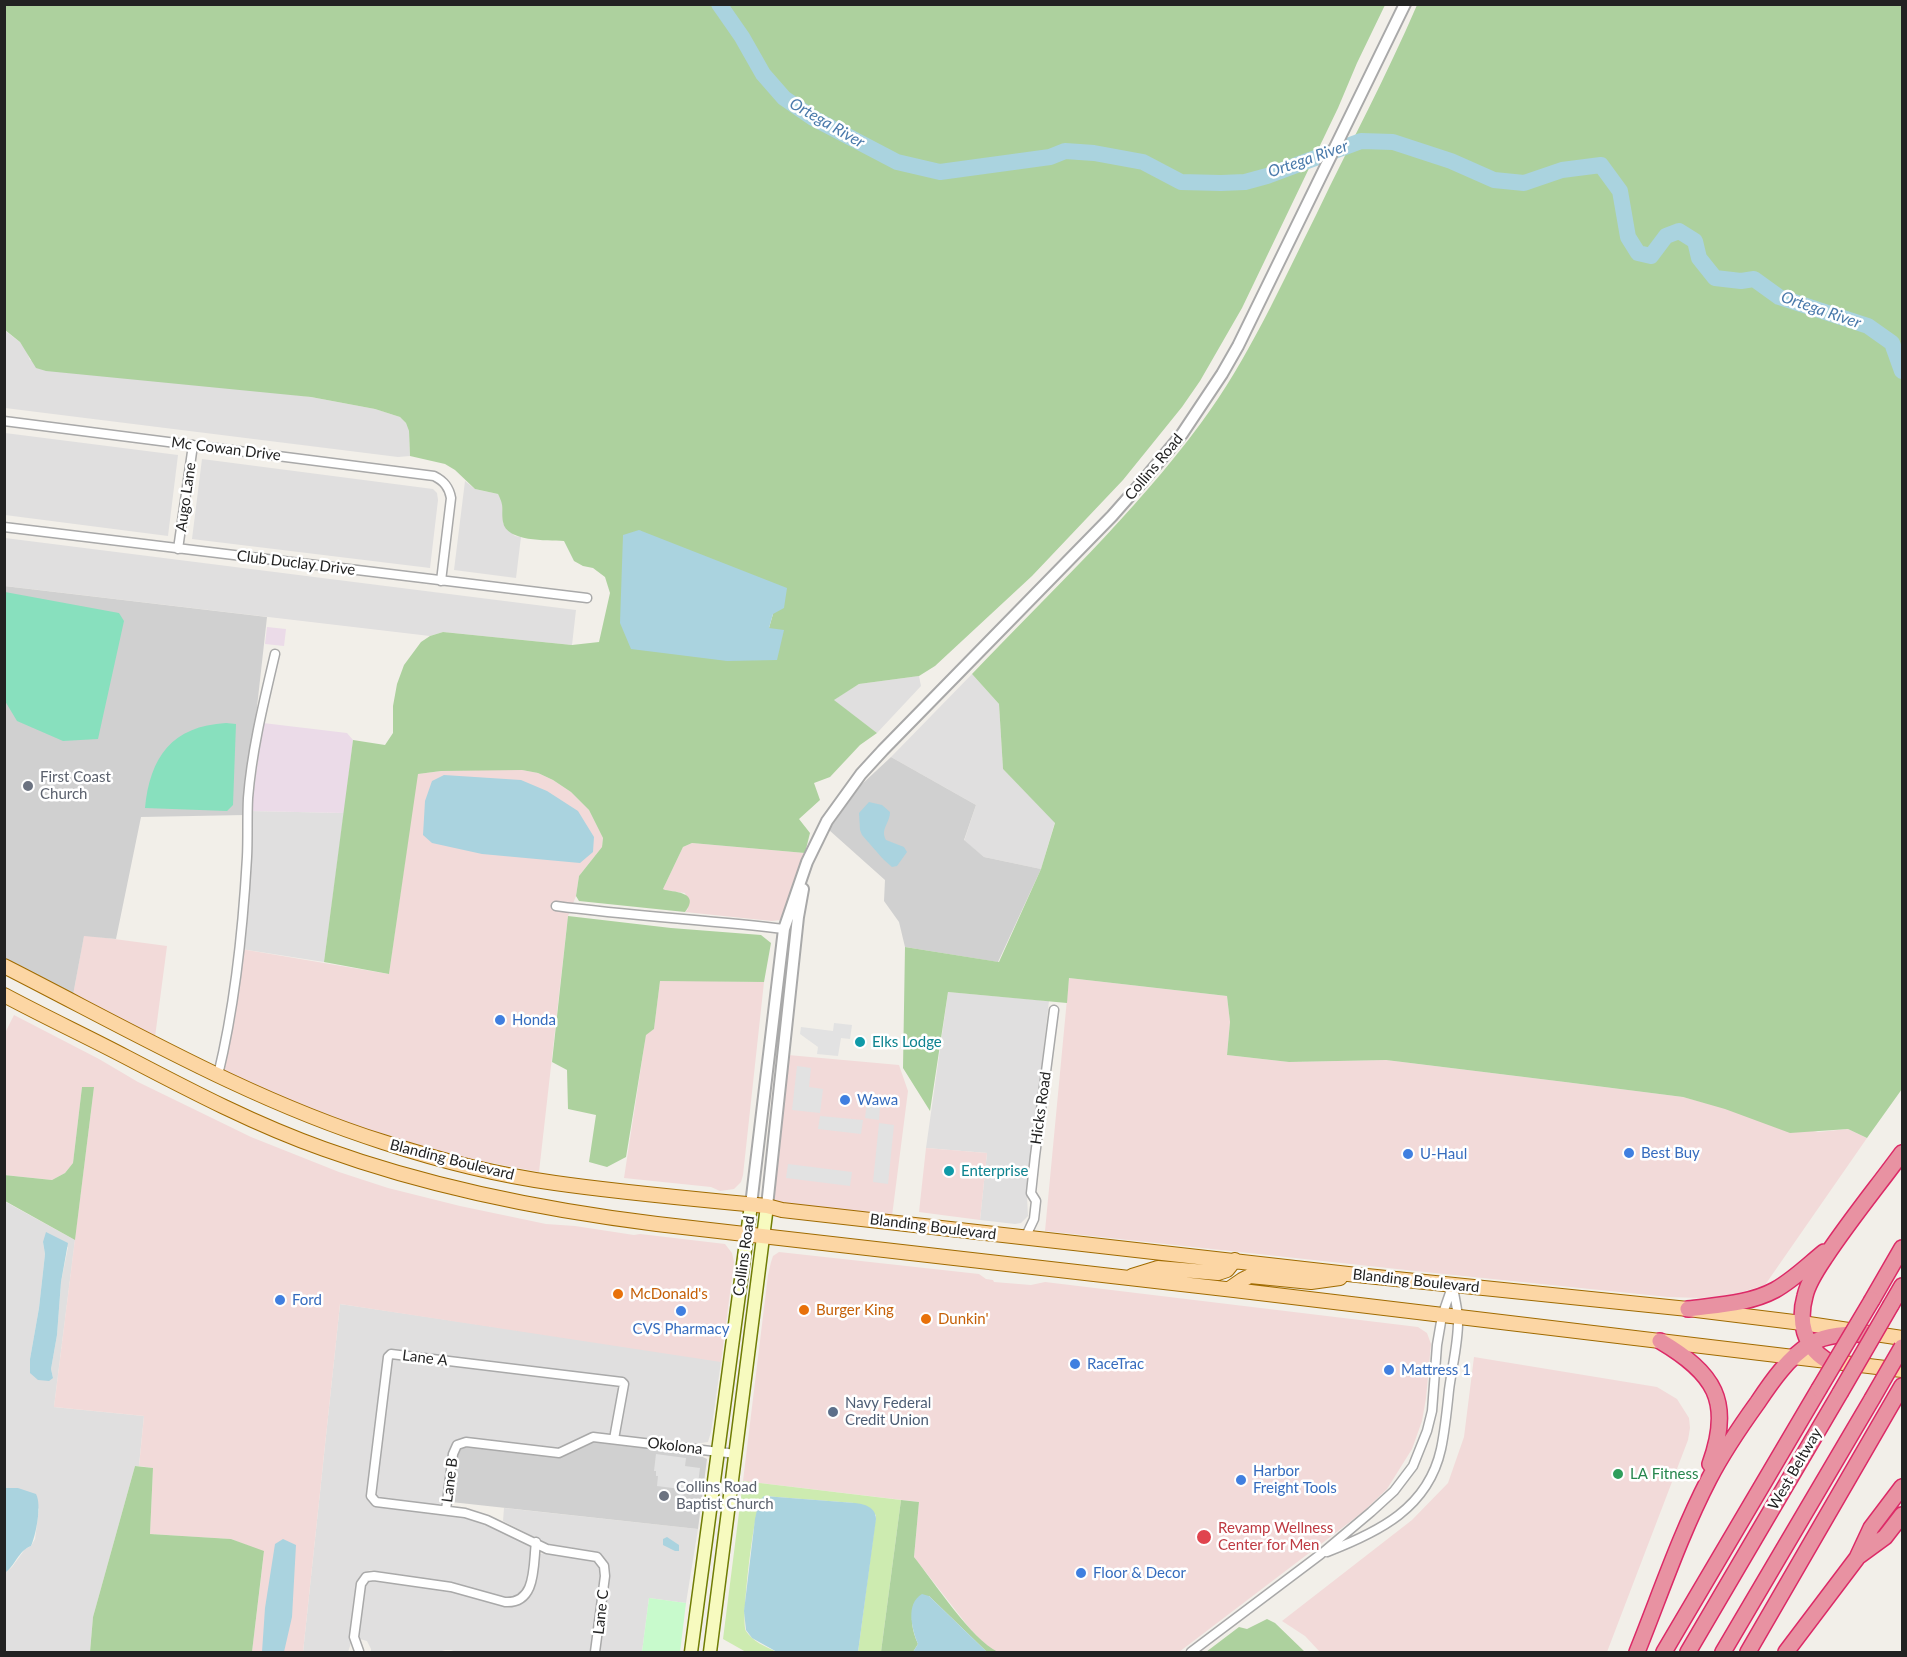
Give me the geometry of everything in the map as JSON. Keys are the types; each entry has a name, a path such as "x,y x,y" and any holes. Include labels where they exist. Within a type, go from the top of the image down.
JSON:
{"highway":[{"path":"1826,1360 1815,1352 1803,1332 1802,1311 1805,1295 1835,1242 1902,1153"},
{"path":"1688,1309 1746,1301 1774,1290 1791,1279 1835,1242"},
{"path":"1664,1653 1902,1248"},
{"name":"West Beltway","path":"1688,1653 1902,1286"},
{"path":"1696,1505 1723,1453 1742,1424 1794,1357 1809,1344 1828,1337 1842,1334 1872,1334"},
{"path":"1636,1653 1696,1505 1716,1444 1719,1425 1718,1403 1711,1385 1698,1368 1660,1341"},
{"name":"West Beltway","path":"1723,1653 1902,1347"},
{"path":"1748,1653 1902,1386"},
{"path":"1786,1653 1857,1558 1871,1528 1902,1487"},
{"path":"1857,1558 1886,1537 1902,1515"}],"main road":[{"name":"Blanding Boulevard","path":"4,966 292,1110 404,1149 518,1177 594,1188 767,1206 782,1210 1025,1238 1688,1309 1902,1338"},
{"name":"Blanding Boulevard","path":"4,995 194,1092 283,1133 382,1169 515,1202 618,1219 747,1235 1229,1289 1902,1370"},
{"path":"66,1027 77,1004"},
{"path":"283,1133 292,1110"},
{"path":"515,1202 518,1177"},
{"name":"Collins Road","path":"691,1653 751,1205"},
{"name":"Collins Road","path":"710,1653 767,1206"},
{"path":"1127,1278 1158,1268 1218,1273 1227,1270 1235,1260"},
{"path":"1229,1289 1250,1276 1311,1282 1357,1275"}],"street":[{"name":"Collins Road","path":"751,1205 784,929 807,862 827,821 866,768 1112,516 1182,434 1238,346 1405,4"},
{"name":"Mc Cowan Drive","path":"4,421 428,474 439,478 446,484 451,498 441,581"},
{"name":"Augo Lane","path":"178,549 193,445"},
{"name":"Club Duclay Drive","path":"4,527 587,598"},
{"path":"218,1075 227,1036 244,899 252,762 275,654"},
{"name":"Collins Road","path":"767,1206 798,917 807,862"},
{"path":"556,906 784,929"},
{"name":"Hicks Road","path":"1025,1238 1034,1219 1036,1201 1031,1193 1054,1010"},
{"path":"1191,1653 1322,1554 1394,1491 1413,1466 1427,1431 1432,1411 1437,1345 1442,1316 1453,1284"},
{"path":"1322,1554 1371,1534 1409,1508 1425,1487 1433,1471 1440,1451 1456,1341 1458,1317 1453,1284"},
{"name":"Lane A","path":"446,1510 376,1503 372,1496 388,1357 391,1354 622,1382 624,1384 614,1439"},
{"name":"Lane B","path":"605,1572 604,1566 597,1557 547,1549 487,1520 446,1510 453,1454 457,1445 461,1443 559,1453 593,1437 614,1439"},
{"name":"Okolona","path":"614,1439 736,1454"},
{"path":"359,1651 354,1637 361,1584 366,1577 374,1576 451,1587 514,1603 521,1600 530,1587 536,1542"},
{"name":"Lane C","path":"595,1653 605,1572"}],"shaded area":[{"path":"4,330 20,342 30,360 311,397 375,409 400,417 406,423 409,431 410,456 398,457 5,408"},
{"path":"5,433 178,455 168,536 5,515"},
{"path":"202,459 433,489 437,493 438,500 430,568 192,539"},
{"path":"465,481 475,489 498,494 504,505 503,523 515,536 521,537 516,578 454,570"},
{"path":"5,538 576,610 572,645 443,632 430,636 5,586"},
{"path":"4,586 267,617 245,815 141,817 116,939 84,936 73,995 5,958"},
{"path":"267,627 286,629 284,646 265,644"},
{"path":"972,674 999,704 1003,769 1055,822 1041,869 984,857 964,841 976,805 891,757"},
{"path":"919,676 921,686 877,733 833,700 859,684"},
{"path":"263,723 347,733 353,740 344,813 251,811"},
{"path":"891,757 976,805 964,840 984,857 1041,869 998,962 905,947 899,922 884,901 885,880 829,830 861,785"},
{"path":"522,770 538,773 553,780 571,792 589,810 603,838 602,847 579,876 576,896 568,916 539,1172 465,1158 380,1134 269,1093 223,1072 230,1042 241,949 389,974 417,774"},
{"path":"251,811 344,813 324,962 241,949"},
{"path":"692,843 805,853 785,913 780,920 685,912 688,909 685,893 663,889 683,847"},
{"path":"84,935 167,946 155,1037 73,995"},
{"path":"1069,978 1227,996 1230,1022 1227,1055 1289,1062 1386,1060 1683,1097 1818,1132 1848,1129 1867,1138 1765,1285 1732,1295 1700,1298 1668,1297 1045,1231"},
{"path":"660,980 764,982 743,1175 741,1182 734,1189 720,1191 711,1187 624,1178 646,1034 654,1029"},
{"path":"948,992 1049,1001 1027,1196 1028,1216 1021,1223 980,1220 987,1153 926,1148"},
{"path":"14,1015 138,1082 251,1137 339,1172 388,1188 546,1224 725,1244 732,1253 734,1262 721,1362 340,1304 303,1652 252,1652 264,1552 231,1539 150,1534 153,1468 139,1466 144,1416 54,1407 94,1087 82,1087 73,1163 65,1173 52,1180 5,1175 4,1035"},
{"path":"834,1023 852,1025 850,1039 841,1038 838,1056 817,1054 818,1047 800,1034 801,1027 833,1031"},
{"path":"788,1055 899,1065 908,1091 892,1216 771,1204"},
{"path":"797,1066 811,1068 809,1087 823,1089 820,1113 792,1110"},
{"path":"868,1094 881,1095 879,1120 865,1118"},
{"path":"820,1116 863,1120 861,1134 818,1129"},
{"path":"879,1123 894,1125 888,1184 873,1182"},
{"path":"926,1148 987,1153 980,1220 919,1212"},
{"path":"788,1164 852,1172 850,1186 786,1178"},
{"path":"4,1201 75,1240 54,1407 144,1416 139,1466 135,1466 93,1617 90,1652 5,1652 5,1573 35,1539 39,1509 18,1488 5,1488","holes":["43,1242 68,1247 61,1282 57,1335 51,1369 53,1378 30,1359 39,1308 45,1254"]},
{"path":"779,1252 979,1274 994,1282 1031,1285 1045,1282 1418,1327 1427,1333 1431,1344 1422,1421 1412,1449 1387,1489 1363,1512 1179,1652 998,1652 989,1648 971,1630 914,1557 919,1502 743,1481 768,1275 773,1256"},
{"path":"340,1304 718,1360 721,1362 708,1442 694,1444 619,1434 627,1381 625,1378 387,1351 369,1502 376,1506 479,1521 528,1542 532,1548 528,1585 525,1591 513,1598 506,1598 450,1583 371,1570 361,1575 357,1582 351,1643 348,1652 303,1652"},
{"path":"1474,1357 1657,1387 1677,1399 1689,1418 1688,1440 1607,1652 1320,1652 1305,1636 1282,1621 1412,1520 1448,1483 1464,1437"},
{"path":"397,1358 616,1384 619,1390 611,1431 608,1434 592,1433 557,1449 465,1438 453,1445 444,1501 441,1504 436,1506 378,1499 375,1496 391,1363"},
{"path":"593,1440 690,1451 707,1459 698,1529 451,1502 458,1450 461,1446 560,1457"},
{"path":"656,1454 686,1458 685,1466 700,1468 697,1491 657,1486 658,1476 654,1471"},
{"path":"504,1508 698,1529 686,1603 649,1598 642,1652 600,1652 609,1573 605,1559 593,1551 548,1544 503,1521"},
{"path":"544,1553 593,1558 599,1562 602,1573 593,1649 589,1652 456,1652 445,1650 439,1652 371,1652 367,1641 360,1639 364,1586 371,1579 448,1590 513,1607 528,1599 533,1592 538,1558"}],"green space":[{"path":"4,5 1385,5 1242,308 1200,381 1182,407 1123,480 1032,576 935,666 919,676 859,684 834,700 877,733 860,745 830,777 814,783 820,800 799,819 810,833 805,853 692,843 683,847 663,889 688,897 689,906 685,912 579,901 576,896 579,876 602,847 603,838 589,810 571,792 553,780 538,773 522,770 441,771 418,774 389,974 324,962 353,740 385,745 393,733 393,706 397,684 404,665 421,642 443,632 572,645 599,642 610,593 605,577 593,568 574,561 564,541 528,539 511,533 503,522 502,505 498,494 475,489 445,464 410,456 409,431 406,423 400,417 375,409 311,397 46,371 36,368 20,342 5,330","holes":["639,530 773,614 769,628"]},
{"path":"1417,5 1902,5 1902,1089 1867,1138 1848,1129 1790,1133 1725,1109 1683,1097 1386,1060 1289,1062 1227,1055 1230,1022 1227,996 1069,978 1067,1003 948,992 930,1111 903,1068 905,947 999,962 1041,869 1055,823 1003,769 999,704 972,674 1120,521 1175,457 1218,399 1277,294"},
{"path":"5,592 119,613 124,621 98,739 63,741 17,721 5,701"},
{"path":"226,723 236,724 233,805 227,811 145,808 152,774 167,748 191,730"},
{"path":"568,916 671,928 761,935 771,943 764,982 660,981 654,1029 646,1035 626,1157 607,1167 589,1162 596,1115 568,1109 567,1070 552,1062"},
{"path":"82,1087 94,1087 75,1240 5,1201 4,1175 52,1180 65,1173 73,1163"},
{"path":"135,1466 153,1468 150,1534 231,1539 264,1551 252,1652 90,1652 93,1617"},
{"path":"743,1481 901,1500 881,1652 858,1652 876,1515 854,1503 764,1496 756,1518 752,1540 745,1624 746,1631 752,1638 777,1652 746,1652 723,1639"},
{"path":"901,1500 919,1502 914,1557 965,1623 987,1645 998,1652 987,1652 929,1596 914,1604 912,1624 918,1644 913,1652 881,1652"},
{"path":"649,1598 686,1603 680,1652 642,1652"},
{"path":"1267,1619 1275,1623 1305,1652 1206,1652 1239,1627 1247,1629"}],"water":[{"path":"639,530 787,588 784,608 773,614 769,628 784,630 777,660 727,661 631,649 620,623 623,535"},
{"path":"444,775 521,780 547,791 578,811 594,837 593,852 580,863 482,854 432,843 423,835 425,801 432,781"},
{"path":"869,802 882,805 890,812 884,836 886,840 904,847 907,852 897,866 892,867 862,835 859,813"},
{"path":"46,1232 68,1243 51,1369 53,1378 49,1381 38,1380 30,1373 45,1254 43,1242"},
{"path":"5,1488 18,1488 36,1494 38,1512 31,1546 23,1551 5,1573"},
{"path":"764,1496 858,1503 869,1507 874,1512 876,1519 858,1652 777,1652 752,1638 746,1630 744,1611 755,1519 759,1501"},
{"path":"667,1537 679,1545 679,1551 663,1545 663,1539"},
{"path":"283,1539 296,1545 292,1617 284,1652 262,1652 265,1608 275,1544"},
{"path":"922,1594 929,1596 987,1652 913,1652 918,1644 912,1624 912,1610 913,1604"}],"waterway":[{"name":"Ortega River","path":"719,4 742,37 763,74 784,98 813,118 897,162 940,172 1050,157 1065,151 1094,153 1143,162 1181,182 1245,182 1361,141 1393,142 1451,161 1494,180 1524,183 1562,170 1601,165 1620,191 1628,237 1638,253 1651,256 1666,236 1679,231 1695,241 1699,258 1715,278 1741,281 1754,279 1779,297 1868,326 1892,343 1902,371"}],"place":[{"name":"First Coast Church","path":"28,786"},
{"name":"Honda","path":"500,1020"},
{"name":"Elks Lodge","path":"860,1042"},
{"name":"Wawa","path":"845,1100"},
{"name":"Best Buy","path":"1629,1153"},
{"name":"U-Haul","path":"1408,1154"},
{"name":"Enterprise","path":"949,1171"},
{"name":"McDonald's","path":"618,1294"},
{"name":"Ford","path":"280,1300"},
{"name":"Burger King","path":"804,1310"},
{"name":"CVS Pharmacy","path":"681,1311"},
{"name":"Dunkin'","path":"926,1319"},
{"name":"RaceTrac","path":"1075,1364"},
{"name":"Mattress 1","path":"1389,1370"},
{"name":"Navy Federal Credit Union","path":"833,1412"},
{"name":"LA Fitness","path":"1618,1474"},
{"name":"Harbor Freight Tools","path":"1241,1480"},
{"name":"Collins Road Baptist Church","path":"664,1496"},
{"name":"Revamp Wellness Center for Men","path":"1204,1537"},
{"name":"Floor & Decor","path":"1081,1573"}]}
